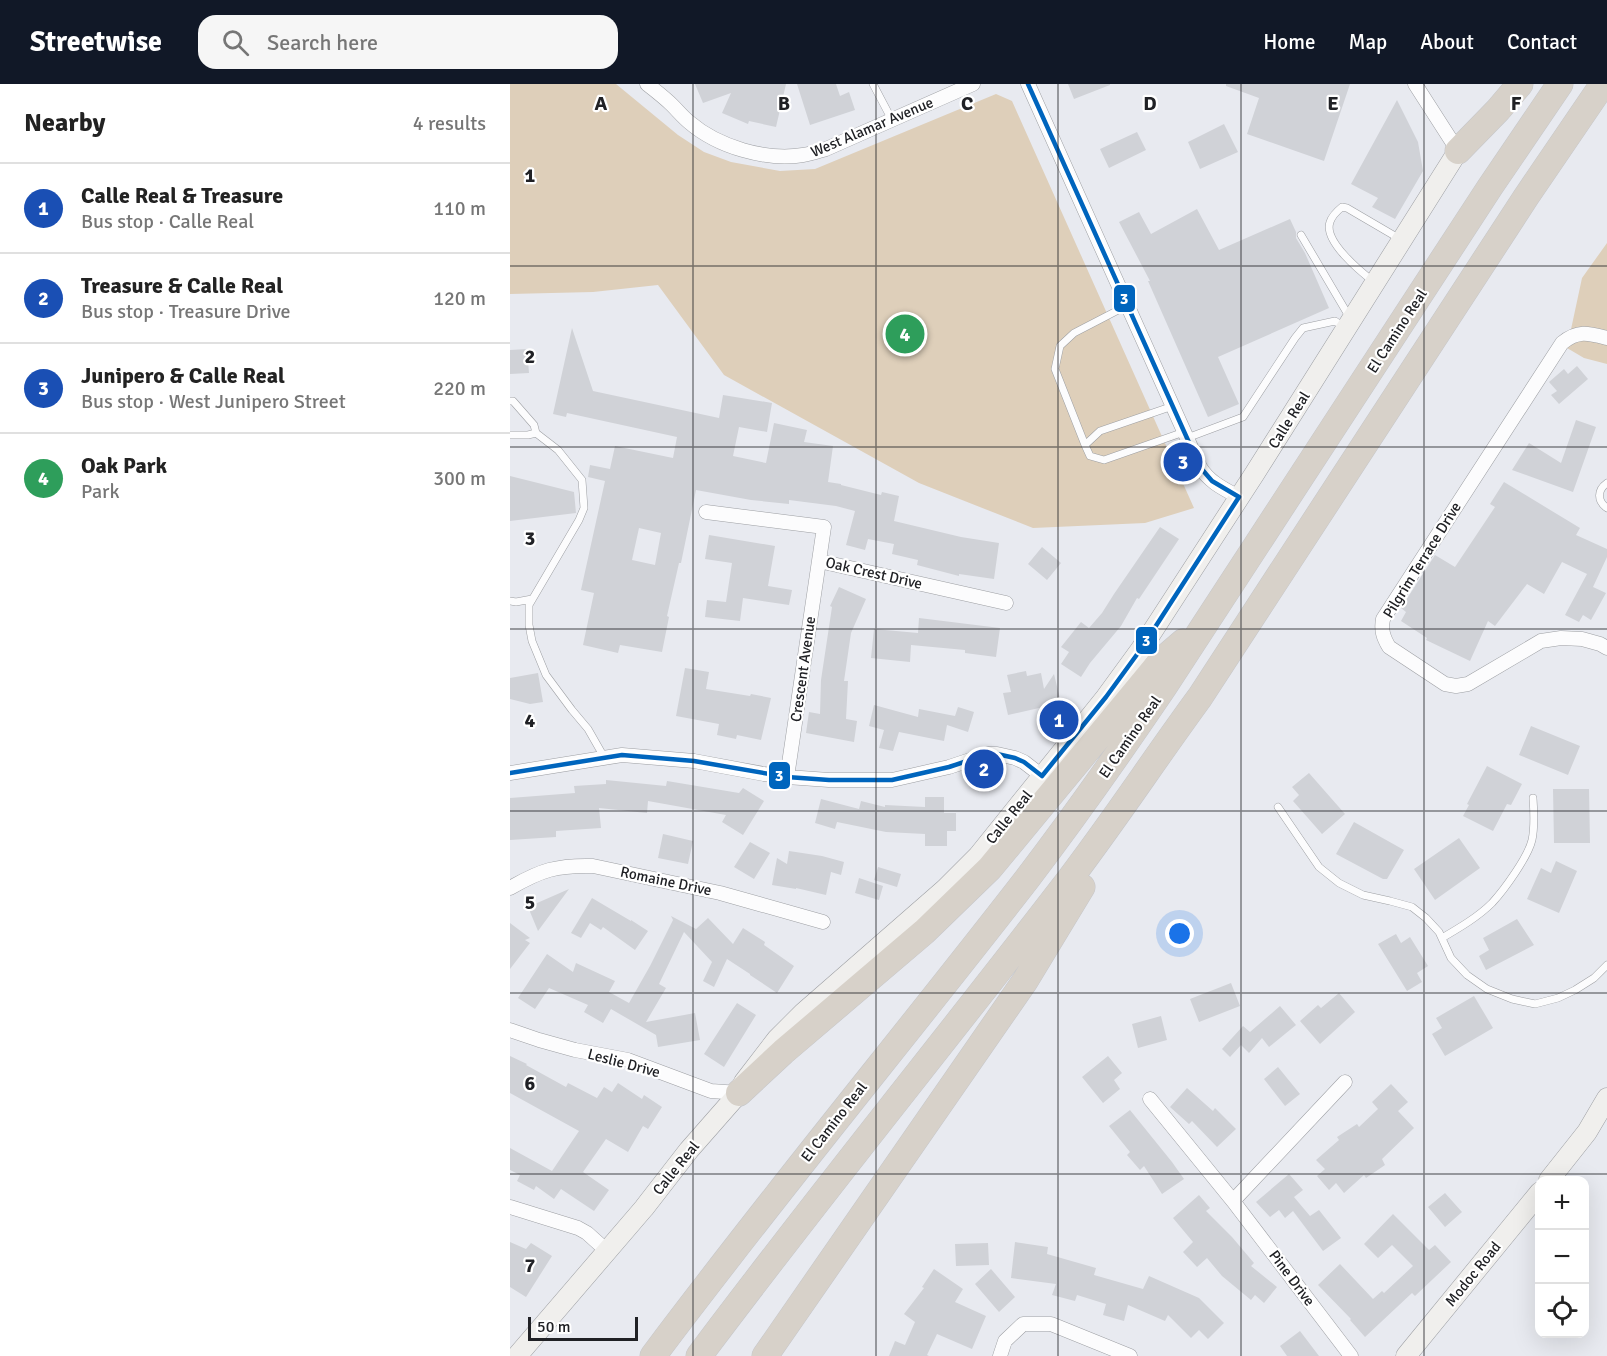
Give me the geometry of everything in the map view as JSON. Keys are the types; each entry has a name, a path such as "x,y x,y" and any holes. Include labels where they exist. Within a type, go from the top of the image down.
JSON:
{"highway":[{"path":"1458,151 1520,84"},
{"name":"El Camino Real","path":"653,1356 732,1251 1028,878 1130,737 1560,84"},
{"path":"765,1356 1025,981 1102,852 1200,697 1526,197 1603,84"},
{"path":"739,1093 783,1052 907,948 958,901 990,868 1161,661 1206,622"},
{"path":"699,1356 776,1254 1064,888 1200,697"}],"street":[{"name":"West Alamar Avenue","path":"647,84 689,122 708,135 748,152 783,157 804,155 826,149 973,84"},
{"path":"1028,84 1206,476 1239,497"},
{"path":"1415,84 1458,151"},
{"name":"Calle Real","path":"517,1356 739,1093 744,1082 777,1039 803,1013 945,889 978,856 1106,697 1141,649 1239,497 1458,151"},
{"name":"Pilgrim Terrace Drive","path":"1607,338 1580,333 1562,343 1383,619 1382,628 1389,647 1445,684 1456,686 1468,684 1541,641 1561,638 1582,639 1607,648"},
{"name":"Oak Crest Drive","path":"706,512 824,527 819,561 1006,603"},
{"name":"Crescent Avenue","path":"787,777 819,561"},
{"path":"510,773 622,755 694,761 787,777 828,780 892,780 949,767 988,754 997,754 1016,758 1042,776"},
{"name":"Romaine Drive","path":"510,888 533,874 575,866 593,866 720,893 823,922"},
{"name":"Leslie Drive","path":"510,1030 574,1050 628,1060 711,1091 739,1093"},
{"path":"1233,1201 1345,1082"},
{"path":"1552,1176 1587,1132 1607,1098"},
{"name":"Pine Drive","path":"1150,1099 1233,1201 1351,1356"},
{"name":"Modoc Road","path":"1406,1356 1535,1197"},
{"path":"510,1207 578,1228 607,1251"},
{"path":"1000,1356 1005,1341 1023,1324 1051,1324 1130,1356"}],"lane":[{"path":"873,84 892,120"},
{"path":"1375,282 1353,266 1341,252 1329,227 1335,213 1342,207 1347,208 1402,240"},
{"path":"1301,235 1349,324"},
{"path":"1128,305 1074,333 1060,346 1055,369 1089,456 1104,460 1243,417 1303,328 1335,321 1349,324"},
{"path":"510,401 534,425 536,433 558,450 582,480 584,508 529,605 529,625 532,641 546,675 588,729 604,757"},
{"path":"1085,445 1100,431 1173,406"},
{"path":"510,435 536,433"},
{"path":"1607,483 1602,487 1599,495 1602,504 1607,508"},
{"path":"510,601 532,599"},
{"path":"1442,938 1491,903 1520,866 1531,842 1534,825 1533,798"},
{"path":"1278,807 1319,867 1339,883 1363,895 1412,907 1439,932 1451,958 1467,975 1487,990 1534,1004 1558,998 1575,990 1594,978 1607,965"}],"shaded area":[{"path":"510,84 616,84 678,135 704,152 731,162 780,171 815,169 996,94 1012,101 1194,508 1145,523 1033,528 919,483 724,375 658,285 593,292 510,294"},
{"path":"1607,243 1607,364 1584,358 1567,348 1582,278"}],"building":[{"path":"695,84 786,84 776,127 749,121 748,124 722,113 731,93 703,103"},
{"path":"797,84 836,84 840,96 849,92 855,110 810,125"},
{"path":"1068,84 1110,84 1110,85 1074,99"},
{"path":"1226,84 1350,84 1324,161 1247,134 1259,98 1226,86"},
{"path":"1397,100 1418,142 1423,171 1395,219 1372,207 1378,198 1351,184"},
{"path":"1224,124 1238,152 1200,169 1188,142"},
{"path":"1137,132 1146,150 1109,168 1100,149"},
{"path":"1197,209 1219,250 1290,219 1296,232 1296,238 1329,308 1218,357 1239,404 1208,417 1148,281 1150,281 1119,222 1139,212 1151,234"},
{"path":"572,328 593,391 719,418 723,395 772,403 767,432 739,427 733,456 766,463 774,423 807,430 804,442 833,446 828,482 881,495 882,492 899,496 894,521 961,537 999,543 994,579 959,574 959,576 917,565 918,560 892,554 894,544 868,539 865,550 846,545 855,511 836,506 789,500 789,504 751,500 696,490 667,616 669,617 662,652 620,645 618,653 583,645 594,593 581,590 605,481 588,477 590,465 610,469 615,446 673,458 677,437 567,413 566,417 553,414","holes":["639,528 661,533 655,565 632,560"]},
{"path":"527,349 529,373 510,374 510,350"},
{"path":"1577,366 1588,379 1559,404 1551,395 1557,391 1549,382 1564,369 1568,374"},
{"path":"1576,420 1596,427 1573,492 1512,470 1529,443 1561,463"},
{"path":"510,476 574,492 576,513 510,521"},
{"path":"1504,482 1580,528 1576,535 1607,549 1607,557 1593,587 1606,593 1591,620 1583,615 1579,622 1565,615 1587,574 1562,562 1544,594 1527,584 1495,626 1488,621 1470,661 1426,640 1427,638 1401,621 1406,612 1401,608 1435,555 1455,567 1495,507 1490,504"},
{"path":"1160,527 1179,539 1139,599 1137,598 1121,626 1081,677 1061,664 1069,652 1061,647 1081,622 1089,628 1102,613"},
{"path":"709,535 775,546 768,586 792,590 789,605 743,598 740,621 705,617 707,600 726,602 732,563 705,559"},
{"path":"1042,547 1061,563 1047,580 1028,564"},
{"path":"839,587 866,599 851,633 844,681 848,681 846,719 857,721 854,742 806,733 809,712 820,714 821,680 832,607 830,606"},
{"path":"919,618 1000,628 996,657 965,653 965,650 911,645 910,662 871,658 874,629 918,633"},
{"path":"685,668 709,672 706,689 771,698 761,740 737,735 736,739 717,735 719,724 676,716"},
{"path":"1026,671 1027,676 1041,673 1044,689 1054,674 1061,703 1008,715 1003,693 1011,692 1007,675"},
{"path":"538,673 543,702 530,704 510,699 510,678"},
{"path":"874,705 918,717 919,709 955,716 958,707 974,712 968,732 947,725 944,741 899,732 893,751 879,748 884,730 869,726"},
{"path":"1531,726 1580,746 1568,775 1519,755"},
{"path":"1487,766 1522,784 1511,805 1507,804 1493,831 1463,816"},
{"path":"1309,773 1345,814 1322,834 1293,801 1299,795 1292,787"},
{"path":"606,780 666,786 667,781 739,793 743,788 764,801 743,835 722,822 726,815 648,801 647,813 599,808 601,828 556,831 556,837 510,840 510,798 575,793 574,786 606,784"},
{"path":"1553,789 1589,789 1590,843 1554,843"},
{"path":"925,797 944,797 944,813 956,813 956,831 947,831 947,846 925,846 925,834 886,832 837,822 835,829 815,823 821,799 859,809 861,801 885,807 885,805 925,807"},
{"path":"1354,822 1404,850 1387,879 1336,854"},
{"path":"663,834 693,841 688,864 658,858"},
{"path":"1459,838 1480,868 1435,900 1414,869"},
{"path":"750,842 770,853 754,879 734,867"},
{"path":"789,851 844,862 841,875 831,872 826,895 772,885 777,858 787,864"},
{"path":"1556,861 1577,871 1559,913 1527,899 1541,868 1551,873"},
{"path":"878,867 901,874 897,887 874,880"},
{"path":"859,878 883,886 879,900 855,893"},
{"path":"569,889 538,931 528,907"},
{"path":"592,898 648,931 635,950 603,927 601,930 590,923 581,938 571,933"},
{"path":"671,916 696,929 708,918 733,944 743,928 765,942 764,945 794,966 777,993 727,959 714,987 703,981 712,962 684,932 659,984 666,988 646,1022 695,1013 700,1040 658,1047 656,1035 611,1009 603,1023 584,1012 588,1005 549,988 535,1009 518,998 547,954 573,972 576,963 615,981 609,992 629,1003 673,920"},
{"path":"1517,919 1534,945 1486,970 1479,956 1489,950 1483,938"},
{"path":"510,923 530,938 525,940 530,943 510,969"},
{"path":"1396,934 1401,943 1410,937 1428,966 1417,973 1422,982 1407,991 1378,944"},
{"path":"1231,983 1240,1006 1199,1022 1190,999"},
{"path":"1339,993 1355,1012 1320,1044 1300,1021 1318,1005 1321,1008"},
{"path":"1474,996 1493,1028 1445,1056 1432,1034 1442,1028 1436,1018"},
{"path":"737,1003 756,1015 724,1067 704,1054"},
{"path":"1280,1006 1296,1025 1269,1047 1262,1038 1249,1053 1241,1045 1230,1057 1222,1049 1243,1026 1250,1032"},
{"path":"1161,1016 1167,1040 1138,1048 1132,1024"},
{"path":"510,1056 566,1087 568,1083 597,1098 604,1087 612,1092 618,1083 642,1099 644,1095 662,1107 648,1129 643,1126 628,1152 606,1139 583,1172 609,1190 594,1211 561,1189 554,1199 536,1186 534,1190 517,1181 520,1175 510,1170 510,1148 552,1171 579,1131 510,1093"},
{"path":"1108,1056 1122,1073 1114,1080 1120,1089 1103,1103 1082,1077"},
{"path":"1278,1067 1300,1094 1285,1106 1264,1079"},
{"path":"1391,1084 1408,1102 1398,1111 1414,1128 1382,1159 1385,1165 1366,1178 1364,1175 1344,1193 1336,1183 1329,1190 1317,1176 1325,1169 1316,1160 1339,1140 1337,1137 1357,1124 1359,1127 1378,1109 1372,1102"},
{"path":"1187,1088 1213,1111 1215,1108 1236,1129 1217,1147 1192,1121 1189,1124 1170,1107"},
{"path":"1130,1110 1184,1179 1162,1194 1144,1166 1140,1170 1127,1155 1130,1152 1109,1126"},
{"path":"1289,1174 1303,1190 1294,1197 1310,1216 1319,1210 1341,1238 1323,1251 1293,1211 1285,1218 1279,1210 1270,1217 1256,1202"},
{"path":"1445,1193 1462,1212 1445,1227 1428,1207"},
{"path":"1199,1195 1210,1208 1206,1211 1254,1263 1251,1266 1277,1287 1264,1303 1255,1295 1251,1300 1222,1276 1207,1258 1197,1267 1183,1252 1193,1242 1173,1218"},
{"path":"1393,1214 1429,1250 1435,1245 1451,1262 1415,1296 1412,1293 1365,1337 1318,1285 1340,1264 1373,1299 1382,1291 1384,1293 1413,1266 1392,1245 1378,1258 1364,1244"},
{"path":"510,1242 526,1249 531,1243 552,1256 526,1297 510,1287"},
{"path":"1015,1242 1048,1247 1047,1254 1096,1268 1094,1275 1143,1289 1149,1276 1199,1298 1224,1323 1208,1339 1199,1330 1191,1338 1168,1315 1165,1321 1128,1305 1124,1321 1103,1315 1106,1304 1077,1295 1075,1301 1052,1295 1056,1284 1011,1278"},
{"path":"988,1243 989,1265 956,1266 955,1244"},
{"path":"934,1269 963,1289 955,1302 986,1316 972,1349 937,1334 927,1355 929,1356 889,1356 895,1341 905,1345 915,1322 904,1314 924,1288 922,1287"},
{"path":"991,1269 1015,1297 999,1312 975,1284"},
{"path":"1300,1331 1319,1356 1287,1356 1280,1346"}],"transit line":[{"name":"3","path":"1028,84 1200,467 1212,481 1239,497"},
{"name":"3","path":"1042,776 1106,697 1141,649 1239,497"},
{"name":"3","path":"510,773 622,755 694,761 787,777 892,780 949,767 988,754 997,754 1024,762 1042,776"}],"place":[{"name":"Oak Park","path":"905,334"},
{"name":"Junipero & Calle Real","path":"1183,462"},
{"name":"Calle Real & Treasure","path":"1059,720"},
{"name":"Treasure & Calle Real","path":"984,769"}]}
